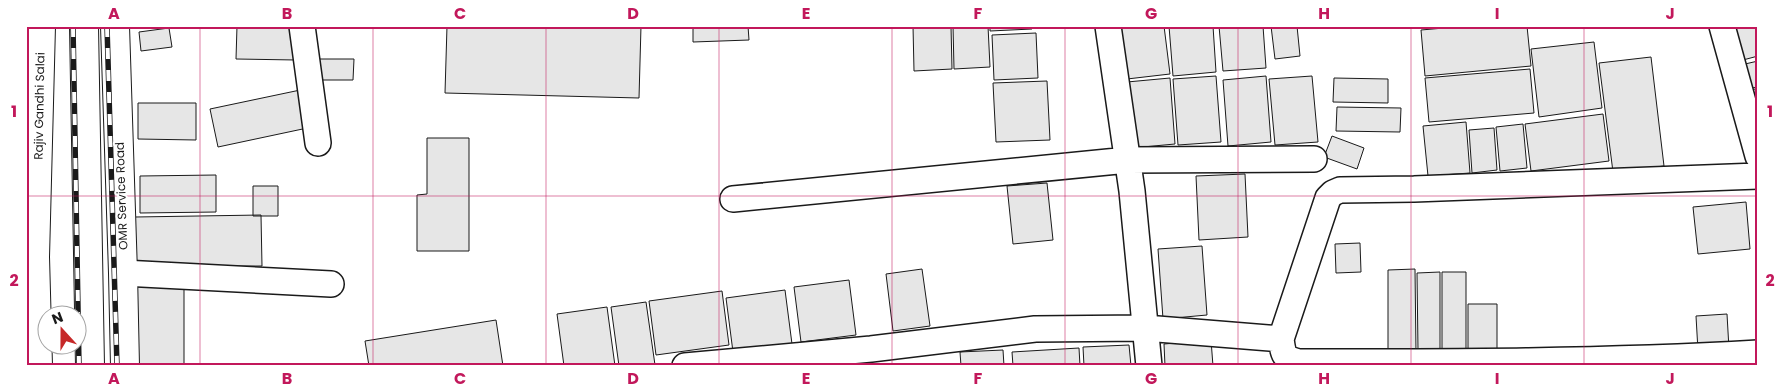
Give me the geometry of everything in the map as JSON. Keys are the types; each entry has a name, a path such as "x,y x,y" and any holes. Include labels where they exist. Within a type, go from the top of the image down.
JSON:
{"main road":[{"name":"Rajiv Gandhi Salai","path":"38,366 35,257 41,26"},
{"path":"84,26 90,366"},
{"name":"OMR Service Road","path":"115,26 125,366"}],"street":[{"path":"302,26 318,143"},
{"path":"1108,26 1132,191 1149,366"},
{"path":"1722,26 1758,156"},
{"path":"733,199 1128,160 1314,159"},
{"path":"1758,176 1414,190 1340,190 1328,198 1281,338 1283,353 1290,360 1299,362 1531,362 1676,358 1758,353"},
{"path":"123,273 331,284"},
{"path":"685,366 871,349 1035,329 1145,328 1281,338"}],"building":[{"path":"237,26 296,26 296,60 236,59"},
{"path":"447,26 641,26 639,98 445,93"},
{"path":"693,26 748,26 749,40 693,42"},
{"path":"782,26 845,26 845,28 782,28"},
{"path":"913,26 951,26 952,69 914,71"},
{"path":"953,26 988,26 990,67 954,69"},
{"path":"990,26 1032,26 1032,29 990,31"},
{"path":"1120,26 1164,26 1170,74 1127,79"},
{"path":"1169,26 1213,26 1216,72 1173,76"},
{"path":"1219,26 1263,26 1266,68 1223,71"},
{"path":"1271,26 1297,26 1300,56 1275,59"},
{"path":"1467,26 1527,26 1531,66 1425,76 1421,30"},
{"path":"1734,26 1758,26 1758,56 1743,60"},
{"path":"169,28 172,47 141,51 139,32"},
{"path":"1036,33 1038,78 994,80 992,35"},
{"path":"1594,42 1602,108 1539,117 1531,49"},
{"path":"1651,57 1664,166 1613,172 1599,63"},
{"path":"318,59 354,59 353,80 318,80"},
{"path":"1758,61 1758,87 1752,88 1745,64"},
{"path":"1530,69 1534,113 1429,122 1425,78"},
{"path":"1216,76 1221,142 1178,145 1173,79"},
{"path":"1266,76 1271,142 1228,146 1223,80"},
{"path":"1312,76 1318,142 1275,145 1269,79"},
{"path":"1170,78 1175,144 1132,148 1127,82"},
{"path":"1334,78 1388,79 1388,103 1333,102"},
{"path":"1047,81 1050,140 996,142 993,83"},
{"path":"1758,88 1758,111 1752,90"},
{"path":"305,89 312,127 218,147 210,109"},
{"path":"138,103 196,103 196,140 138,139"},
{"path":"1337,107 1401,108 1400,132 1336,131"},
{"path":"1603,114 1609,161 1531,171 1525,124"},
{"path":"1466,122 1470,173 1428,176 1423,126"},
{"path":"1523,124 1527,168 1500,171 1496,127"},
{"path":"1494,128 1497,170 1472,173 1469,130"},
{"path":"1332,136 1364,148 1357,169 1324,157"},
{"path":"427,138 469,138 469,251 417,251 417,195 427,194"},
{"path":"1245,174 1248,237 1199,240 1196,176"},
{"path":"216,175 216,212 140,213 140,176"},
{"path":"1047,183 1053,240 1013,244 1007,186"},
{"path":"253,186 278,186 278,216 253,216"},
{"path":"1746,202 1750,249 1698,254 1693,207"},
{"path":"261,215 262,266 135,267 135,217"},
{"path":"1360,243 1361,272 1336,273 1335,244"},
{"path":"1202,246 1207,315 1163,319 1158,249"},
{"path":"922,269 930,326 893,331 886,274"},
{"path":"1415,269 1416,352 1388,353 1388,270"},
{"path":"1440,272 1440,351 1418,351 1417,273"},
{"path":"1442,272 1466,272 1466,351 1442,351"},
{"path":"849,280 856,335 801,342 794,287"},
{"path":"184,282 184,366 134,366 134,283"},
{"path":"785,290 792,344 733,352 726,298"},
{"path":"722,291 729,345 656,355 649,301"},
{"path":"646,302 655,365 619,366 611,307"},
{"path":"1468,304 1497,304 1497,351 1468,351"},
{"path":"607,307 615,366 564,366 557,314"},
{"path":"1727,314 1729,349 1698,351 1696,316"},
{"path":"496,320 503,366 369,366 365,341"},
{"path":"1211,340 1213,366 1165,366 1164,344"},
{"path":"1129,345 1131,366 1084,366 1083,347"},
{"path":"1079,348 1080,366 1013,366 1012,352"},
{"path":"1003,350 1004,366 961,366 960,352"}],"railway":[{"path":"73,26 79,366"},
{"path":"107,26 117,366"}]}
